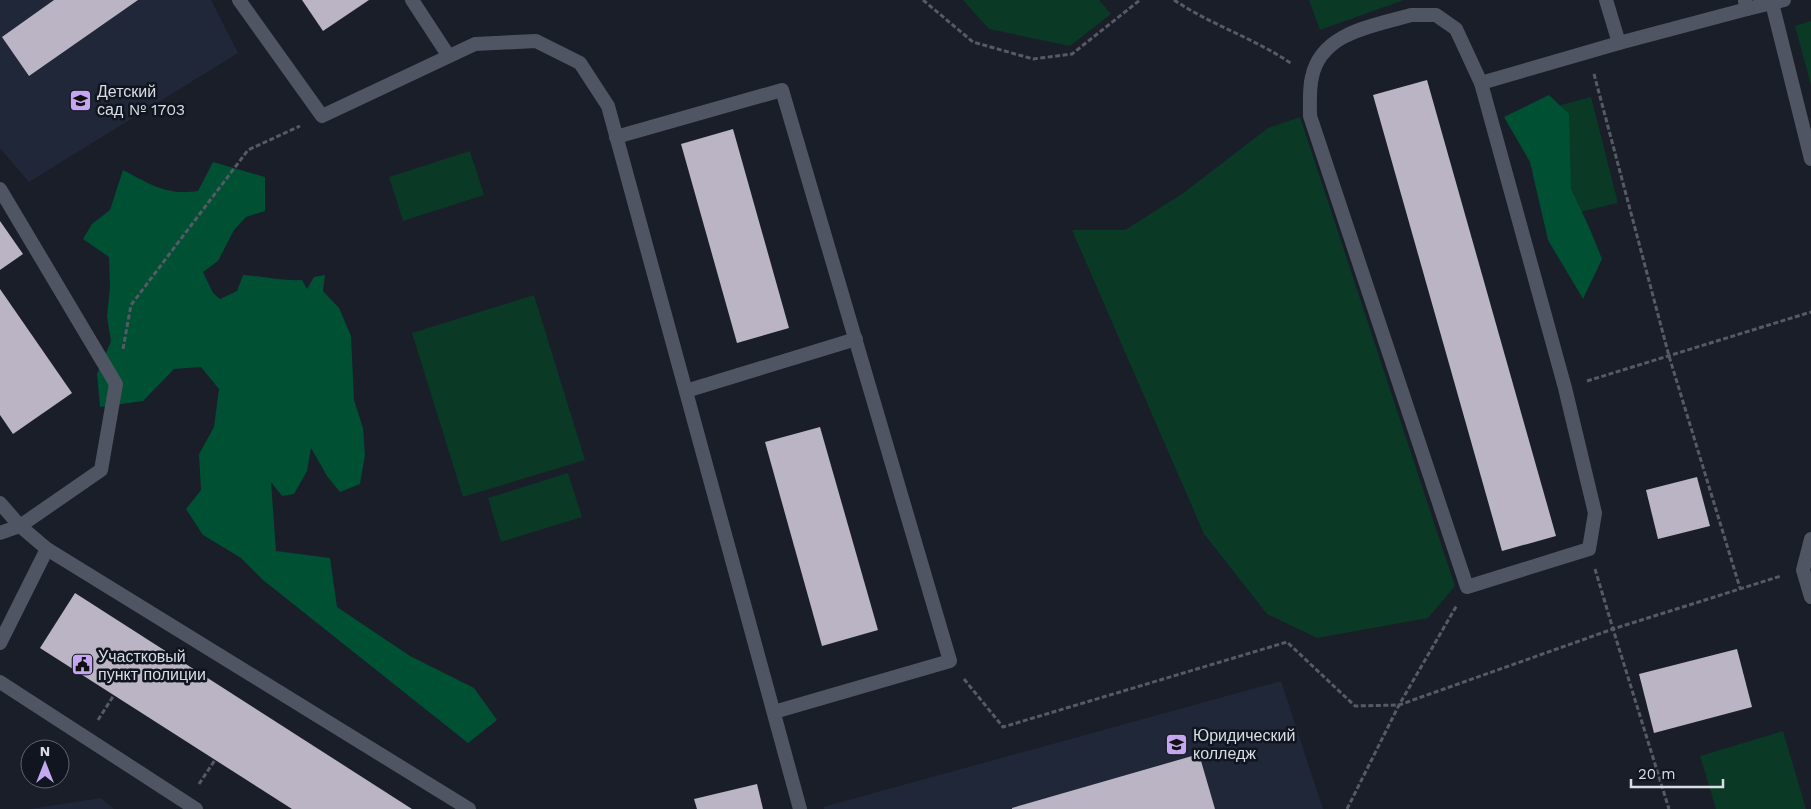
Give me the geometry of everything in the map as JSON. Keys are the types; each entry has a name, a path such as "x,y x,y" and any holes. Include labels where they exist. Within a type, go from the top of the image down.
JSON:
{"lane":[{"path":"240,0 322,116 474,44 536,41 580,63 608,106 800,809"},
{"path":"412,0 448,55"},
{"path":"1606,0 1619,43"},
{"path":"1481,83 1746,4 1778,2 1811,159"},
{"path":"1411,15 1436,15 1456,29 1481,83 1565,388 1595,512 1589,549 1467,587 1310,116 1312,77 1321,53 1344,35 1411,15"},
{"path":"616,137 782,90 950,661 774,712"},
{"path":"0,189 116,384 101,470 20,526 0,533"},
{"path":"686,391 856,339"},
{"path":"0,504 20,526 47,549 469,809"},
{"path":"1811,539 1803,570 1811,597"},
{"path":"0,643 47,549"},
{"path":"0,682 192,806"}],"path":[{"path":"924,0 973,42 1033,59 1072,54 1140,0"},
{"path":"1174,0 1200,18 1270,49 1312,77"},
{"path":"1588,52 1669,356 1740,588"},
{"path":"116,384 131,305 248,150 322,116"},
{"path":"1565,388 1811,312"},
{"path":"1589,549 1669,809"},
{"path":"950,661 1003,727 1287,642 1355,706 1399,705 1613,629 1803,570"},
{"path":"1347,809 1399,705 1467,587"},
{"path":"86,738 114,695"},
{"path":"192,806 215,760"}],"shaded area":[{"name":"Детский сад № 1703","path":"0,0 211,0 238,53 29,182 0,148"},
{"name":"Юридический колледж","path":"1281,681 1323,809 824,809 823,807"},
{"path":"101,798 114,809 29,809"}],"green space":[{"path":"963,0 1099,0 1111,14 1070,46 989,29"},
{"path":"1309,0 1404,0 1320,30"},
{"path":"1811,21 1811,85 1795,26"},
{"path":"1549,95 1569,114 1571,189 1602,259 1583,299 1548,240 1530,162 1504,117"},
{"path":"1591,97 1618,203 1554,218 1527,114"},
{"path":"1300,117 1455,586 1428,618 1317,638 1267,614 1204,534 1072,230 1125,230 1182,194 1268,128"},
{"path":"470,151 484,195 403,221 389,177"},
{"path":"213,162 265,177 265,211 246,217 234,230 218,261 203,272 213,293 220,299 237,291 243,275 302,280 307,289 314,277 325,275 323,291 339,308 351,336 354,400 363,428 365,455 360,484 340,492 327,476 311,448 307,471 294,494 282,496 271,482 276,551 330,558 337,607 410,656 474,688 497,720 468,743 263,580 241,558 203,535 186,509 201,490 199,454 214,427 219,389 201,367 174,369 143,401 100,407 97,374 111,341 107,317 110,287 109,257 83,239 92,224 110,210 123,170 159,188 187,192 198,191"},
{"path":"534,295 585,460 463,497 412,333"},
{"path":"568,473 582,517 501,542 488,498"},
{"path":"1783,731 1806,809 1716,809 1700,756"}],"building":[{"path":"54,0 138,0 29,76 2,37"},
{"path":"302,0 369,0 323,31"},
{"path":"1427,80 1556,536 1502,551 1373,95"},
{"path":"733,129 789,328 737,343 681,144"},
{"path":"0,221 23,254 0,270"},
{"path":"0,289 72,393 13,434 0,415"},
{"path":"820,427 878,630 822,646 765,442"},
{"path":"1697,477 1710,526 1658,539 1646,490"},
{"path":"75,593 412,809 292,809 40,648"},
{"path":"1737,649 1752,707 1654,733 1639,674"},
{"path":"1199,754 1215,809 1012,809 1012,808"},
{"path":"757,784 763,809 697,809 694,799"}],"place":[{"name":"Детский сад № 1703","path":"81,100"},
{"name":"Участковый пункт полиции","path":"82,665"},
{"name":"Юридический колледж","path":"1177,744"}]}
